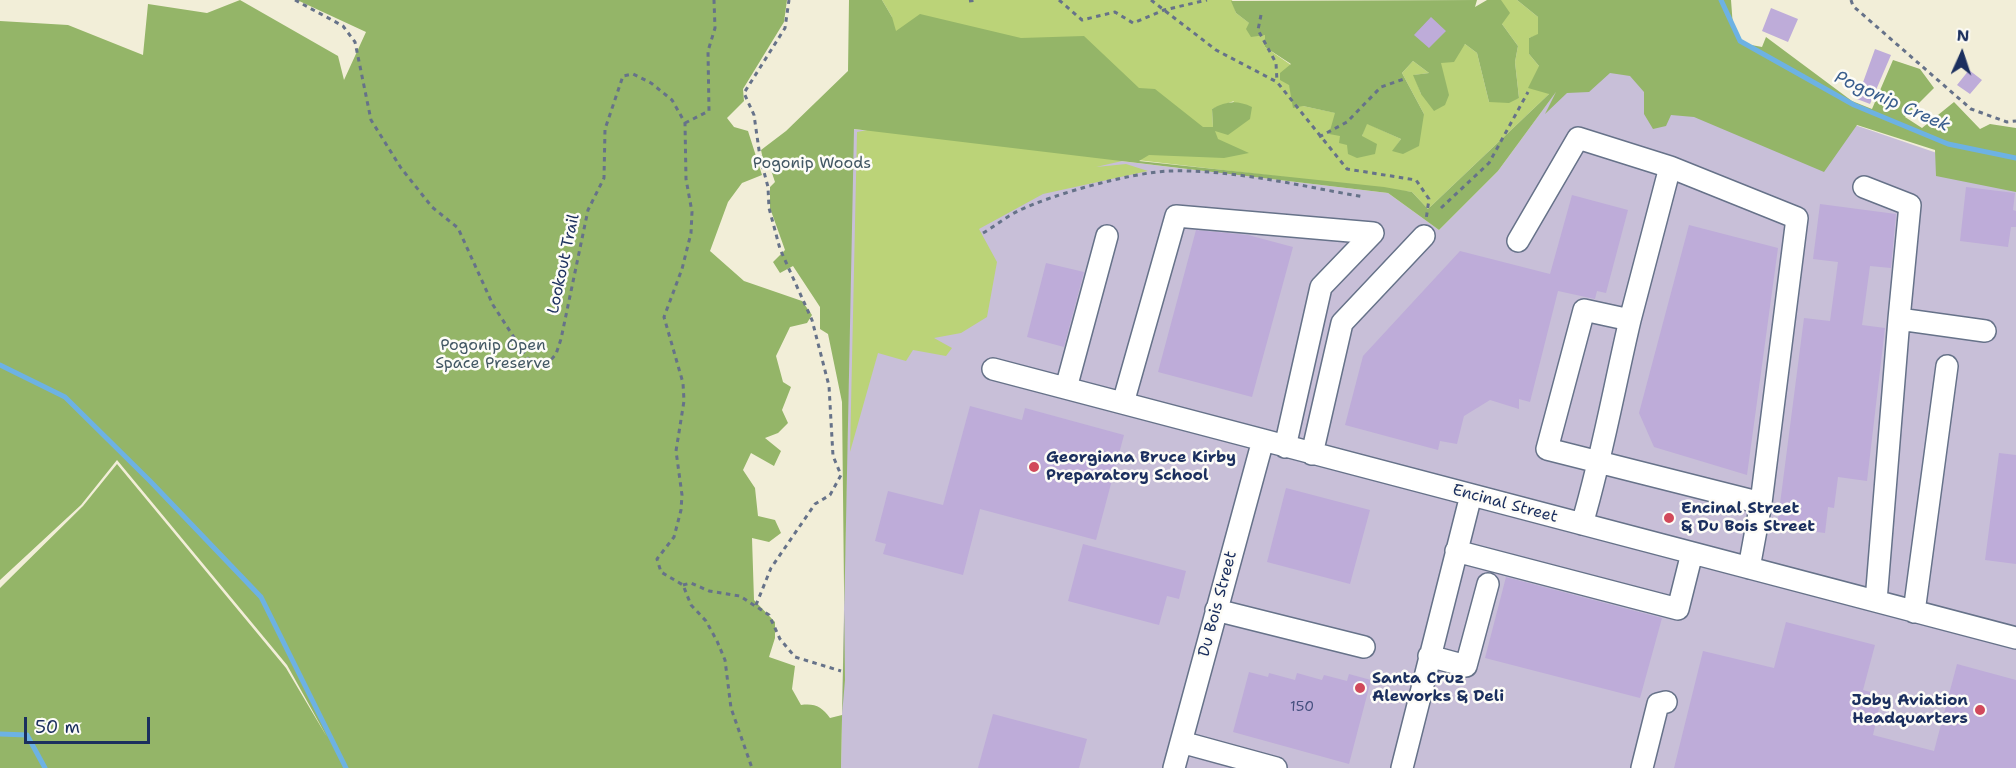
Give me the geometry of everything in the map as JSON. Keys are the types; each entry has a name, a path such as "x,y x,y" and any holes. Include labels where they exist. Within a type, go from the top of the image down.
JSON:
{"street":[{"path":"1518,241 1578,138 1670,167 1797,218 1761,503 1749,568"},
{"path":"1582,524 1630,320 1670,167"},
{"path":"1864,187 1910,205 1876,602"},
{"path":"1124,404 1176,216 1373,233 1321,287 1285,447"},
{"path":"1066,388 1107,236"},
{"path":"1312,454 1342,323 1424,236"},
{"path":"1630,320 1584,310 1547,449 1761,503"},
{"path":"1899,319 1985,331"},
{"path":"1914,612 1947,366"},
{"name":"Encinal Street","path":"993,369 2016,639"},
{"name":"Du Bois Street","path":"1174,768 1263,440"},
{"path":"1402,768 1471,495"},
{"path":"1456,551 1678,609 1692,553"},
{"path":"1429,656 1466,666 1488,584"},
{"path":"1216,610 1364,647"},
{"path":"1642,768 1658,704 1666,702"},
{"path":"1181,742 1276,768"}],"path":[{"name":"Lookout Trail","path":"295,0 342,26 355,42 371,120 402,168 432,207 458,228 496,310 528,359 539,363 550,361 556,354 561,339 588,210 604,178 604,129 622,76 633,74 651,83 672,100 685,123"},
{"path":"714,0 716,28 708,51 709,111 685,123 686,179 692,212 691,233 682,269 664,317 683,383 684,401 676,451 681,503 674,537 657,559 661,572 683,585 692,605 706,621 721,650 731,708 752,768"},
{"path":"756,605 771,568 815,504 830,495 841,475 833,456 826,375 813,320 780,249 769,208 768,187 760,157 754,115 744,93 785,28 789,0"},
{"path":"969,2 977,0"},
{"path":"1059,0 1082,21 1115,12 1133,23 1164,10 1207,0"},
{"path":"1151,0 1216,50 1277,82 1308,117 1319,137 1347,169 1416,180 1429,199 1424,236"},
{"path":"1851,0 1853,6 1971,109 2007,122 2016,122"},
{"path":"1261,15 1258,30 1276,63 1277,82"},
{"path":"1319,137 1347,122 1381,87 1404,79"},
{"path":"1441,208 1489,164 1528,92"},
{"path":"983,233 1017,211 1059,195 1147,174 1170,171 1258,178 1364,197"},
{"path":"683,585 691,583 709,591 740,596 770,615 780,639 795,657 805,662 842,670"}],"shaded area":[{"path":"1602,13 1773,97 2016,180 2016,768 841,768 853,129 1388,193 1439,230 1498,171 1561,85"}],"green space":[{"name":"Pogonip Woods","path":"240,0 338,56 344,80 366,32 297,0 787,0 784,22 743,89 744,101 727,118 734,127 748,131 762,175 742,183 728,202 710,251 744,281 802,301 812,315 807,323 790,327 776,356 783,382 791,387 782,410 788,423 778,433 765,438 781,451 774,466 751,453 743,470 755,488 758,516 775,520 781,533 769,542 752,538 754,600 775,622 775,638 769,657 795,666 792,689 801,705 818,707 830,718 842,715 841,768 0,768 0,588 83,506 117,464 286,668 327,737 287,665 117,460 81,505 0,580 0,21 68,25 143,55 148,4 207,13"},
{"path":"849,0 882,0 892,17 896,31 920,14 1021,38 1084,36 1139,88 1155,89 1203,127 1213,127 1212,109 1217,106 1236,102 1252,107 1250,119 1228,135 1215,131 1218,139 1249,153 1224,158 1149,155 1139,161 1384,187 1412,192 1428,209 1549,94 1528,88 1539,66 1529,54 1529,38 1538,34 1538,17 1517,0 1731,0 1733,27 1741,43 1762,47 1766,37 1852,101 1872,109 1893,60 1920,69 1934,88 1905,117 1922,128 1954,102 1980,129 1990,124 2016,128 2016,192 1936,176 1935,150 1857,125 1824,172 1694,117 1671,115 1666,126 1653,129 1644,114 1644,92 1630,76 1610,73 1589,92 1567,93 1545,114 1556,92 1498,171 1439,230 1388,193 854,129 844,609 842,402 828,334 820,329 820,307 793,266 780,273 773,262 785,250 770,208 770,187 775,182 769,164 764,164 761,150 786,131 848,71"},
{"path":"882,0 1232,0 1236,13 1265,35 1265,47 1291,65 1289,85 1303,106 1336,113 1362,136 1366,123 1401,139 1393,151 1424,114 1402,73 1413,61 1429,73 1414,75 1421,94 1441,63 1465,44 1477,53 1489,102 1519,98 1515,62 1518,46 1502,24 1501,0 1517,0 1538,17 1538,35 1529,38 1529,54 1539,66 1549,94 1428,209 1412,192 1137,160 1144,156 1096,167 1126,164 1148,171 1043,194 979,229 997,262 987,317 961,333 934,338 952,348 946,356 913,350 906,361 878,353 850,452 857,132 883,127 892,17","holes":["1234,101 1214,130 1205,127 1213,127 1212,109"]},
{"path":"1477,0 1475,7 1487,0 1501,0 1510,13 1502,24 1518,46 1515,62 1519,98 1509,103 1489,102 1477,53 1465,44 1454,62 1441,63 1449,95 1445,105 1434,111 1421,94 1413,75 1429,73 1413,61 1402,73 1424,114 1419,146 1403,154 1392,151 1401,139 1367,124 1362,136 1377,144 1375,154 1357,158 1348,154 1347,145 1339,143 1340,136 1329,134 1335,113 1303,106 1293,108 1289,85 1280,80 1280,73 1291,64 1265,47 1265,35 1251,37 1246,29 1249,23 1236,13 1231,1"},
{"path":"844,609 845,680 842,714"}],"building":[{"path":"1771,8 1798,19 1788,42 1762,31"},
{"path":"1431,17 1446,31 1429,48 1414,35"},
{"path":"1875,49 1891,55 1870,104 1857,99"},
{"path":"1969,70 1982,80 1970,94 1957,85"},
{"path":"1966,187 2015,193 2013,210 2016,211 2016,227 2011,227 2008,247 1960,241"},
{"path":"1572,195 1628,210 1606,293 1597,291 1595,299 1558,291 1530,402 1519,399 1519,409 1490,400 1464,416 1457,444 1440,441 1438,450 1345,425 1363,356 1460,251 1550,274"},
{"path":"1820,204 1896,214 1891,268 1870,266 1862,325 1885,328 1867,481 1838,477 1834,508 1828,507 1825,533 1777,527 1804,318 1830,321 1838,262 1813,259"},
{"path":"1689,225 1778,248 1747,475 1654,447 1639,413"},
{"path":"1196,230 1248,235 1293,247 1252,397 1158,372"},
{"path":"1046,263 1084,272 1064,347 1027,337"},
{"name":"Georgiana Bruce Kirby Preparatory School","path":"970,406 1022,420 1025,408 1124,435 1096,540 980,509 963,575 883,554 886,544 875,541 888,491 943,505"},
{"path":"1999,453 2016,455 2016,564 1985,560"},
{"path":"1286,488 1370,510 1350,584 1267,562"},
{"path":"1083,544 1186,571 1179,599 1167,596 1159,625 1068,601"},
{"path":"1506,577 1662,618 1640,698 1485,658"},
{"path":"1786,622 1875,645 1863,690 1882,695 1873,735 1934,751 1957,664 2016,680 2016,768 1674,768 1703,651 1774,668"},
{"path":"1249,672 1268,677 1269,673 1295,680 1297,673 1322,680 1324,675 1347,681 1349,674 1371,680 1349,764 1233,732"},
{"path":"993,714 1087,739 1079,768 978,768"}],"waterway":[{"name":"Pogonip Creek","path":"1721,0 1740,41 1854,105 1948,144 2016,158"},
{"path":"0,365 65,397 150,481 261,597 346,768"},
{"path":"0,734 27,735 45,768"}],"place":[{"name":"Georgiana Bruce Kirby Preparatory School","path":"1034,467"},
{"name":"Encinal Street & Du Bois Street","path":"1669,518"},
{"name":"Santa Cruz Aleworks & Deli","path":"1360,688"},
{"name":"Joby Aviation Headquarters","path":"1980,710"}],"park label":[{"name":"Pogonip Open Space Preserve","path":"493,355"}]}
